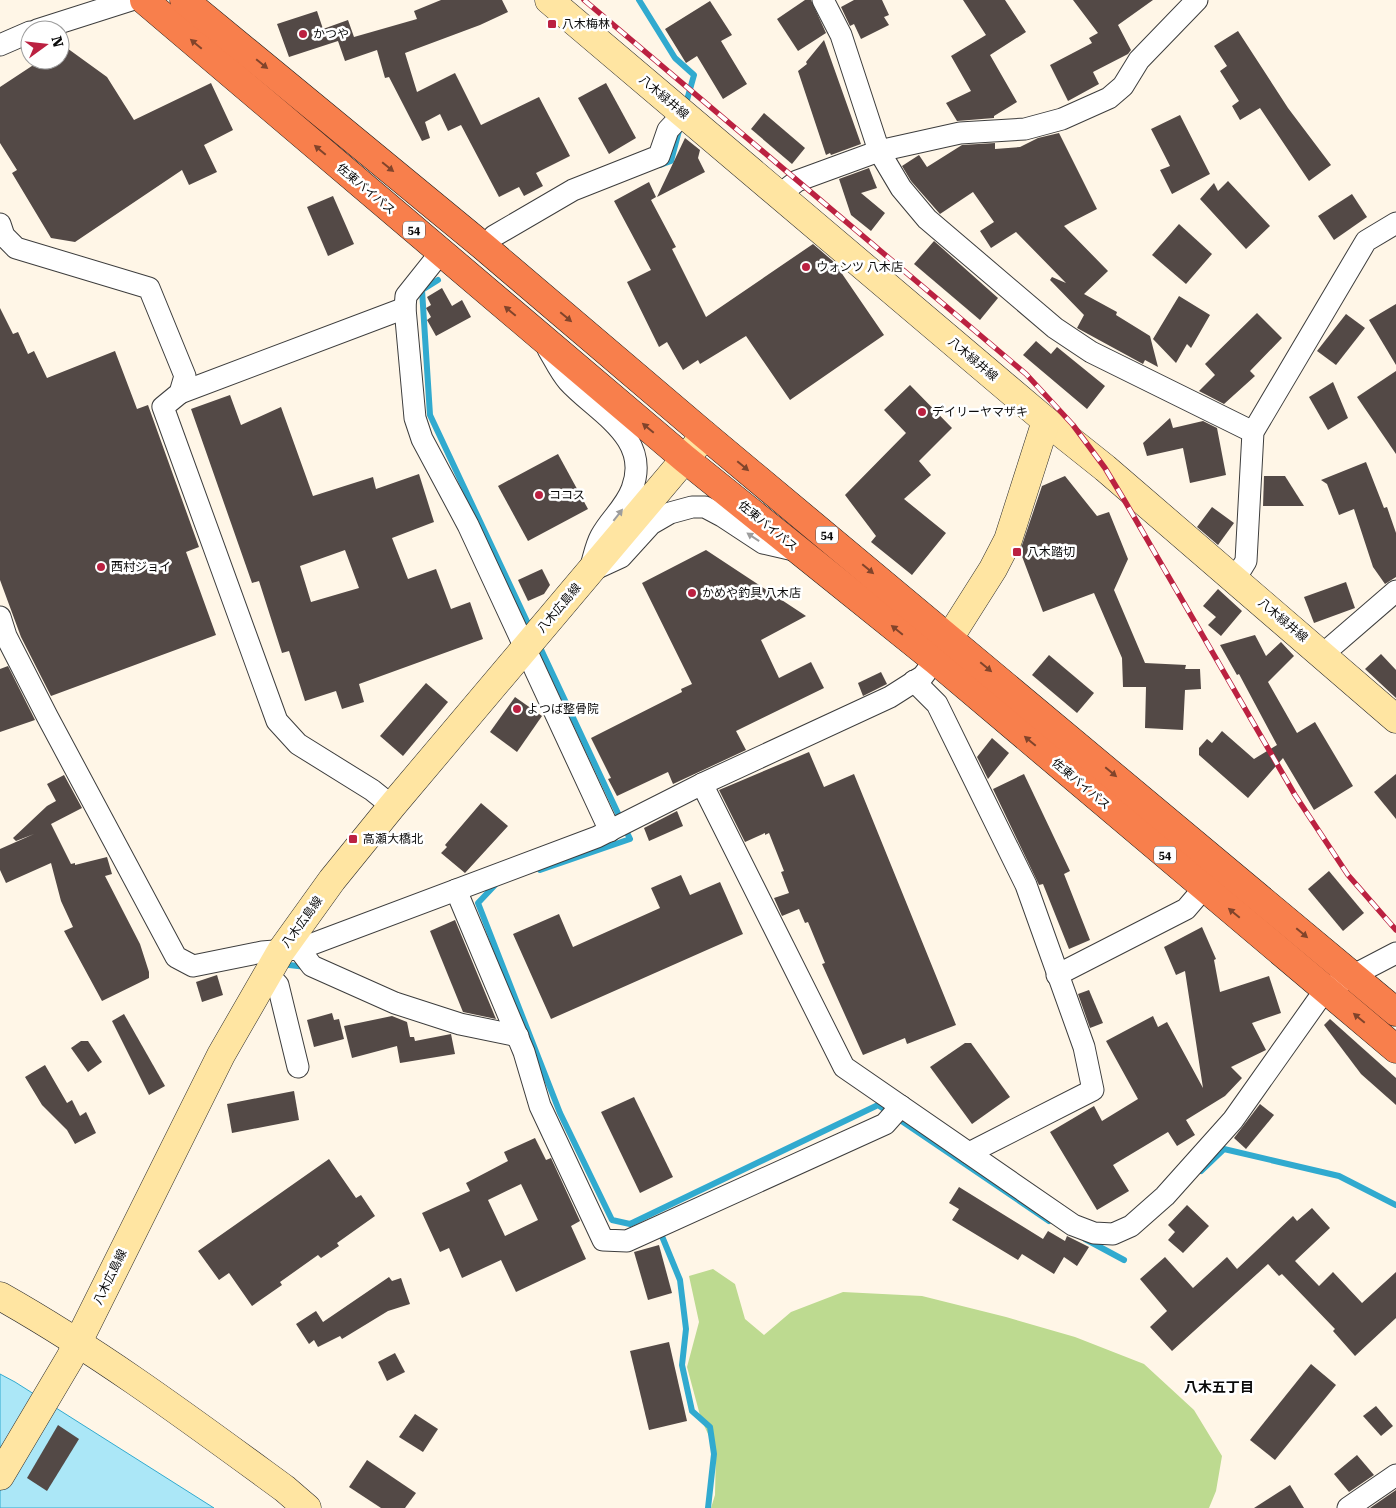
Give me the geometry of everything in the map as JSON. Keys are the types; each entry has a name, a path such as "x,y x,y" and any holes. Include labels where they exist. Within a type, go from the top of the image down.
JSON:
{"highway":[{"name":"佐東バイパス","path":"144,0 685,459 935,660 1396,1050"},
{"name":"54","path":"184,0 484,246 705,435 949,636 1396,1012"}],"main road":[{"name":"八木緑井線","path":"549,0 1046,421 1105,468 1323,654 1396,719"},
{"path":"935,660 993,569 1008,540 1046,421"},
{"name":"八木広島線","path":"0,1476 78,1341 221,1055 332,880 392,806 705,435"},
{"path":"0,1296 78,1341 165,1401 285,1489 307,1508"}],"street":[{"path":"68,20 130,0"},
{"path":"823,0 841,35 879,151 901,188 927,219 1055,328 1091,352 1253,432"},
{"path":"779,195 797,181 879,151 960,133 1025,129 1062,119 1109,98 1123,86 1139,60 1197,0"},
{"path":"0,45 20,36"},
{"path":"484,246 494,236 573,190 659,156 668,130 683,114"},
{"path":"0,224 4,236 16,248 149,288 185,376 180,393"},
{"path":"1234,579 1246,560 1253,432 1366,241 1393,232"},
{"path":"441,252 406,296 405,308 415,418 422,439 468,525 610,831"},
{"path":"392,806 372,790 298,744 277,721 163,407 180,393 405,308"},
{"path":"541,337 568,381 601,409 621,430 631,445 636,465 634,486 626,504 600,537 588,573"},
{"path":"588,573 621,557 651,524 670,513 692,507 705,507 722,516 763,544 799,551"},
{"path":"1323,654 1396,591"},
{"path":"0,617 6,636 39,700 176,957 193,966 262,952 312,966 395,1002 460,1024 518,1036"},
{"path":"283,958 610,831 702,784 890,697 923,676 935,660"},
{"path":"914,681 937,704 1026,885 1084,1047 1093,1090 969,1153"},
{"path":"702,784 844,1067 1073,1225 1094,1233 1113,1234 1131,1226 1165,1196 1233,1120 1325,990 1396,953"},
{"path":"1057,975 1186,909 1204,888"},
{"path":"456,890 518,1036 540,1106 603,1240 627,1241 636,1237 885,1124 901,1106"},
{"path":"283,958 278,985 298,1067"},
{"path":"1348,1508 1396,1475"}],"green space":[{"path":"713,1269 735,1284 745,1319 764,1335 791,1312 843,1292 922,1296 1075,1337 1144,1364 1194,1410 1222,1456 1216,1491 1209,1508 711,1508 715,1495 716,1451 701,1419 687,1367 699,1322 689,1276"}],"water":[{"path":"0,1374 15,1382 214,1508 0,1508"}],"building":[{"path":"441,0 502,0 508,12 480,25 405,53 417,92 455,73 481,125 539,97 570,156 536,173 543,186 524,196 519,187 499,197 461,125 448,131 440,114 425,122 430,138 422,141 389,77 385,78 377,50 345,61 338,41 289,57 277,24 317,11 323,29 348,20 354,37 417,19 414,11"},
{"path":"805,0 811,0 826,33 798,51 777,19"},
{"path":"854,0 882,0 889,15 884,17 889,25 861,39 854,24 850,26 841,7"},
{"path":"963,0 1005,0 1026,32 990,55 1017,102 994,116 994,118 957,121 946,103 971,91 951,56 986,35"},
{"path":"1073,0 1153,0 1118,25 1131,50 1128,54 1093,72 1099,84 1068,101 1050,65 1092,43 1089,38 1098,33"},
{"path":"710,1 732,35 721,41 747,84 723,99 697,56 686,63 665,29"},
{"path":"1238,31 1288,108 1331,165 1309,181 1260,108 1240,120 1232,106 1239,101 1220,71 1227,66 1214,46"},
{"path":"824,40 861,144 831,155 830,153 826,155 798,71 807,64 806,62"},
{"path":"70,50 107,77 134,120 211,83 233,130 204,145 217,172 189,185 182,170 75,242 51,238 12,173 17,170 0,143 0,87 26,70 70,70"},
{"path":"606,83 636,138 609,154 578,98"},
{"path":"764,113 805,148 792,164 751,129"},
{"path":"1180,115 1210,174 1172,194 1160,170 1170,166 1151,129"},
{"path":"1059,133 1097,209 1064,226 1108,271 1084,294 1117,312 1116,315 1150,336 1158,367 1145,360 1143,364 1077,328 1084,315 1050,280 1052,277 1066,283 1016,232 991,248 980,231 994,222 973,192 940,214 911,181 902,166 919,155 927,167 962,145 995,143 995,149 1020,147 1038,138"},
{"path":"685,138 700,150 698,158 705,172 657,197"},
{"path":"869,168 877,188 861,193 885,213 871,231 851,215 839,179"},
{"path":"1228,181 1270,226 1246,249 1200,199 1214,183 1218,191"},
{"path":"649,182 656,197 651,200 676,247 672,249 706,317 813,244 834,262 884,335 790,400 746,336 700,364 698,360 683,370 667,342 659,347 627,282 651,270 614,201"},
{"path":"1352,194 1367,217 1334,240 1318,216"},
{"path":"333,196 354,244 328,256 307,207"},
{"path":"1179,224 1212,254 1186,284 1152,255"},
{"path":"934,241 998,298 980,320 914,264"},
{"path":"442,288 452,306 462,300 471,317 436,336 427,320 431,317 426,308 431,305 427,297"},
{"path":"1179,296 1210,315 1191,348 1187,344 1176,363 1153,339"},
{"path":"1396,304 1396,365 1369,320"},
{"path":"0,308 13,334 18,332 28,354 34,351 47,378 115,351 137,409 148,405 199,547 186,552 216,635 51,696 21,637 0,580"},
{"path":"1257,313 1282,338 1250,371 1255,376 1224,404 1199,391 1215,375 1205,364"},
{"path":"1346,314 1365,328 1336,365 1317,351"},
{"path":"1036,341 1051,354 1057,347 1105,386 1087,409 1023,355"},
{"path":"1396,371 1396,454 1357,397"},
{"path":"1333,382 1348,418 1328,430 1309,397"},
{"path":"910,385 952,428 919,461 931,475 904,499 946,533 912,575 871,542 876,536 845,495 906,433 884,410"},
{"path":"230,395 241,425 281,407 313,496 373,477 376,489 419,474 434,522 392,538 408,579 436,569 451,609 470,602 483,639 359,684 364,702 342,709 336,691 305,701 289,651 282,653 259,581 252,583 191,409","holes":["345,550 359,588 311,602 300,566"]},
{"path":"1170,418 1173,428 1203,421 1217,428 1226,475 1190,483 1183,448 1147,456 1143,443"},
{"path":"558,454 588,509 528,541 498,486"},
{"path":"1366,462 1384,508 1387,507 1396,533 1396,577 1385,584 1373,567 1354,509 1339,515 1327,484 1321,480"},
{"path":"1065,476 1097,516 1109,512 1128,559 1114,590 1145,663 1186,665 1185,669 1200,669 1201,689 1185,690 1183,730 1145,728 1146,687 1123,687 1122,658 1094,593 1043,612 1020,551 1042,486"},
{"path":"1264,476 1285,476 1304,506 1263,506"},
{"path":"1212,507 1234,523 1218,545 1197,527"},
{"path":"706,550 806,616 761,640 779,678 811,662 824,688 736,731 746,750 673,784 668,772 617,796 608,779 611,778 591,738 682,692 681,689 692,684 642,583"},
{"path":"542,569 550,585 544,594 528,601 518,580"},
{"path":"1346,582 1355,608 1314,623 1304,597"},
{"path":"1218,589 1242,611 1221,636 1208,625 1216,617 1203,606"},
{"path":"1255,635 1266,656 1281,642 1294,656 1268,682 1297,733 1315,722 1353,786 1314,810 1283,758 1248,798 1199,755 1199,748 1207,739 1212,743 1222,731 1254,759 1277,745 1239,674 1237,675 1220,645"},
{"path":"1381,654 1396,670 1396,698 1365,669"},
{"path":"1049,655 1094,693 1077,713 1032,675"},
{"path":"8,666 35,720 0,732 0,669"},
{"path":"881,672 887,684 863,696 858,683"},
{"path":"426,683 448,702 403,756 380,736"},
{"path":"515,697 542,716 517,752 490,732"},
{"path":"992,738 1009,753 988,779 977,757"},
{"path":"809,752 824,787 854,774 956,1025 907,1044 905,1038 863,1055 822,964 825,963 808,922 805,923 799,909 782,916 774,898 789,893 781,872 784,871 769,833 745,842 719,790"},
{"path":"1024,774 1070,871 1064,874 1090,940 1069,949 1043,884 1039,885 993,789"},
{"path":"1396,774 1396,819 1374,792"},
{"path":"64,775 82,808 51,824 71,864 75,863 75,865 107,857 112,874 105,876 140,944 149,972 149,978 102,1001 64,931 73,927 61,901 51,863 6,883 0,870 0,849 34,834 16,841 13,838 47,806 56,801 47,784"},
{"path":"481,803 508,826 465,873 441,853 447,847 445,845"},
{"path":"677,811 683,826 649,841 644,828"},
{"path":"1329,871 1364,913 1343,931 1308,889"},
{"path":"681,875 690,895 720,882 743,934 551,1019 513,934 559,914 573,947 660,908 651,888"},
{"path":"455,920 496,1019 463,1012 430,931"},
{"path":"1202,927 1216,959 1214,960 1220,992 1269,976 1281,1013 1252,1023 1266,1050 1231,1067 1242,1078 1225,1096 1186,1120 1195,1135 1177,1146 1168,1132 1113,1165 1129,1191 1097,1210 1050,1132 1094,1106 1102,1121 1138,1099 1106,1041 1153,1016 1158,1027 1167,1022 1203,1088 1185,971 1176,975 1164,947"},
{"path":"217,975 223,995 202,1002 196,982"},
{"path":"1089,990 1103,1023 1090,1028 1078,994"},
{"path":"332,1013 334,1020 339,1019 344,1039 314,1047 307,1020"},
{"path":"124,1014 165,1086 149,1095 112,1021"},
{"path":"392,1016 407,1022 410,1037 414,1037 415,1041 451,1034 455,1054 400,1063 397,1046 352,1058 344,1026"},
{"path":"1330,1019 1396,1078 1396,1105 1361,1074 1324,1025"},
{"path":"81,1041 88,1041 102,1062 88,1072 71,1048"},
{"path":"965,1043 971,1043 1010,1097 972,1124 930,1067"},
{"path":"45,1065 67,1103 72,1100 80,1116 86,1112 96,1133 75,1144 67,1130 42,1105 25,1077"},
{"path":"294,1091 299,1120 232,1133 227,1104"},
{"path":"634,1097 673,1177 640,1193 601,1112"},
{"path":"1260,1104 1274,1115 1246,1149 1234,1138"},
{"path":"535,1138 546,1160 551,1158 580,1221 571,1226 586,1259 516,1292 501,1260 462,1278 449,1248 440,1252 422,1213 470,1191 466,1183 508,1161 504,1152","holes":["521,1184 538,1220 505,1236 488,1200"]},
{"path":"329,1159 356,1198 361,1195 375,1216 337,1243 339,1246 321,1258 318,1255 280,1282 282,1285 252,1306 229,1273 219,1280 198,1251"},
{"path":"959,1187 1043,1239 1048,1231 1065,1241 1067,1236 1089,1247 1077,1266 1064,1257 1054,1274 1022,1254 1018,1260 952,1220 959,1209 949,1203"},
{"path":"1187,1205 1209,1226 1183,1253 1168,1240 1175,1232 1168,1225"},
{"path":"1312,1208 1330,1228 1295,1261 1319,1286 1333,1272 1362,1303 1396,1272 1396,1318 1355,1356 1333,1331 1335,1329 1282,1274 1279,1276 1268,1264 1172,1351 1150,1327 1167,1311 1140,1279 1165,1257 1193,1288 1227,1257 1237,1269 1293,1216 1297,1221"},
{"path":"659,1245 672,1293 648,1300 634,1252"},
{"path":"389,1277 392,1281 401,1278 410,1304 388,1311 342,1339 340,1336 318,1347 314,1340 309,1344 296,1324 316,1311 323,1322"},
{"path":"669,1342 687,1421 649,1430 630,1351"},
{"path":"395,1353 405,1372 387,1381 378,1362"},
{"path":"1311,1364 1336,1385 1275,1460 1250,1440"},
{"path":"1376,1406 1393,1426 1381,1436 1363,1416"},
{"path":"415,1414 438,1429 423,1452 399,1437"},
{"path":"58,1425 79,1439 47,1491 27,1478"},
{"path":"1357,1455 1374,1475 1349,1492 1334,1474"},
{"path":"367,1460 416,1493 405,1508 381,1508 349,1487"},
{"path":"1290,1485 1304,1508 1254,1508"},
{"path":"1396,1490 1396,1508 1370,1508"}],"waterway":[{"path":"639,0 675,58 694,75 685,107"},
{"path":"660,165 671,161 680,127"},
{"path":"438,280 422,290 430,415 531,630"},
{"path":"538,643 630,839 540,870"},
{"path":"495,885 478,903 560,1113 612,1220 630,1224 878,1105 1049,1221"},
{"path":"281,964 306,967"},
{"path":"1201,1171 1224,1149 1339,1176 1396,1205"},
{"path":"659,1229 680,1280 686,1329 682,1365 692,1411 710,1427 714,1454 708,1508"},
{"path":"1085,1239 1124,1260"}],"railway":[{"path":"584,0 1026,374 1073,425 1105,468 1295,795 1348,875 1396,930"}],"place":[{"name":"八木梅林","path":"552,24"},
{"name":"かつや","path":"303,34"},
{"name":"ウォンツ 八木店","path":"806,267"},
{"name":"デイリーヤマザキ","path":"922,412"},
{"name":"ココス","path":"539,495"},
{"name":"八木踏切","path":"1017,552"},
{"name":"西村ジョイ","path":"101,567"},
{"name":"かめや釣具 八木店","path":"692,593"},
{"name":"よつば整骨院","path":"517,709"},
{"name":"高瀬大橋北","path":"353,839"}],"district":[{"name":"八木五丁目","path":"1219,1387"}]}
